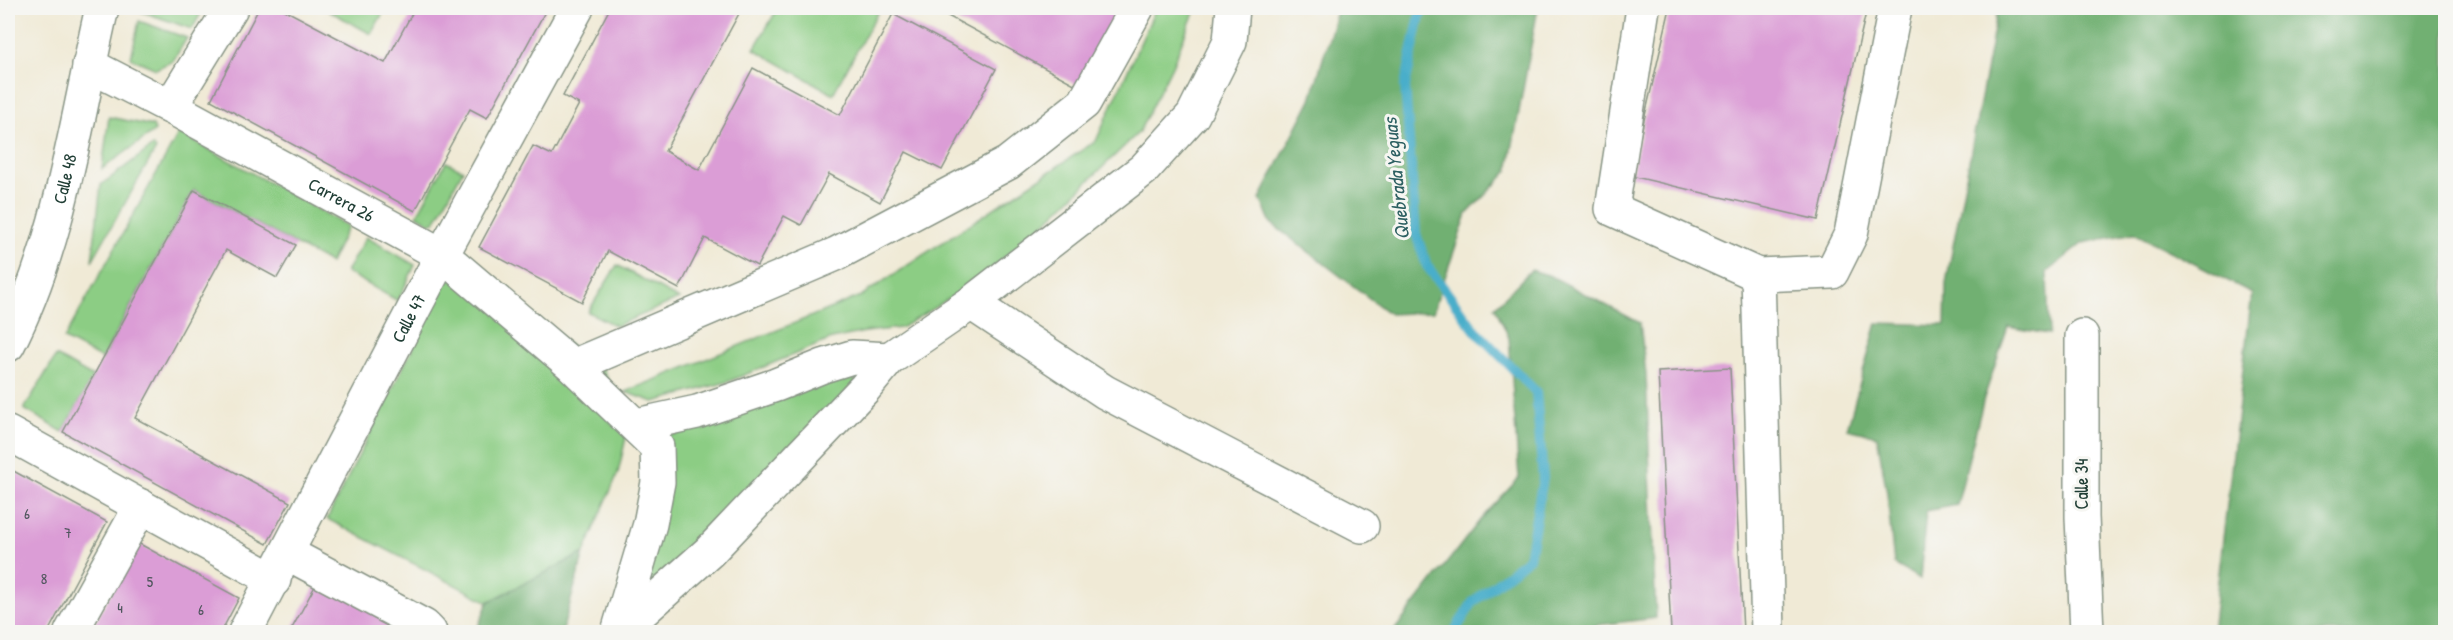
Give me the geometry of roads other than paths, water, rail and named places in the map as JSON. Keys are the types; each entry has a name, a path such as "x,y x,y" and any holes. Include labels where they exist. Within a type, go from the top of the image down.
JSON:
{"street":[{"name":"Calle 48","path":"8,345 27,308 52,234 102,8"},
{"path":"170,107 231,8"},
{"name":"Calle 47","path":"245,633 442,255 577,8"},
{"path":"573,366 836,254 1008,163 1084,103 1137,8"},
{"path":"618,633 709,552 866,388 889,359 971,303 1144,169 1193,115 1230,41 1233,8"},
{"path":"1643,8 1612,209 1758,275 1832,272 1851,234 1895,8"},
{"name":"Carrera 26","path":"88,65 442,255 573,366 637,425 657,447 658,482 650,524 618,633"},
{"path":"1758,275 1768,633"},
{"path":"971,303 1105,392 1362,526"},
{"name":"Calle 34","path":"2082,336 2082,517 2087,633"},
{"path":"637,425 697,412 852,357 889,359"},
{"path":"8,433 141,506 424,626 430,633"},
{"path":"71,633 141,506"}],"waterway":[{"name":"Quebrada Yeguas","path":"1425,8 1420,15 1405,86 1416,234 1427,266 1475,330 1536,392 1543,478 1529,558 1473,602 1454,632"}]}
